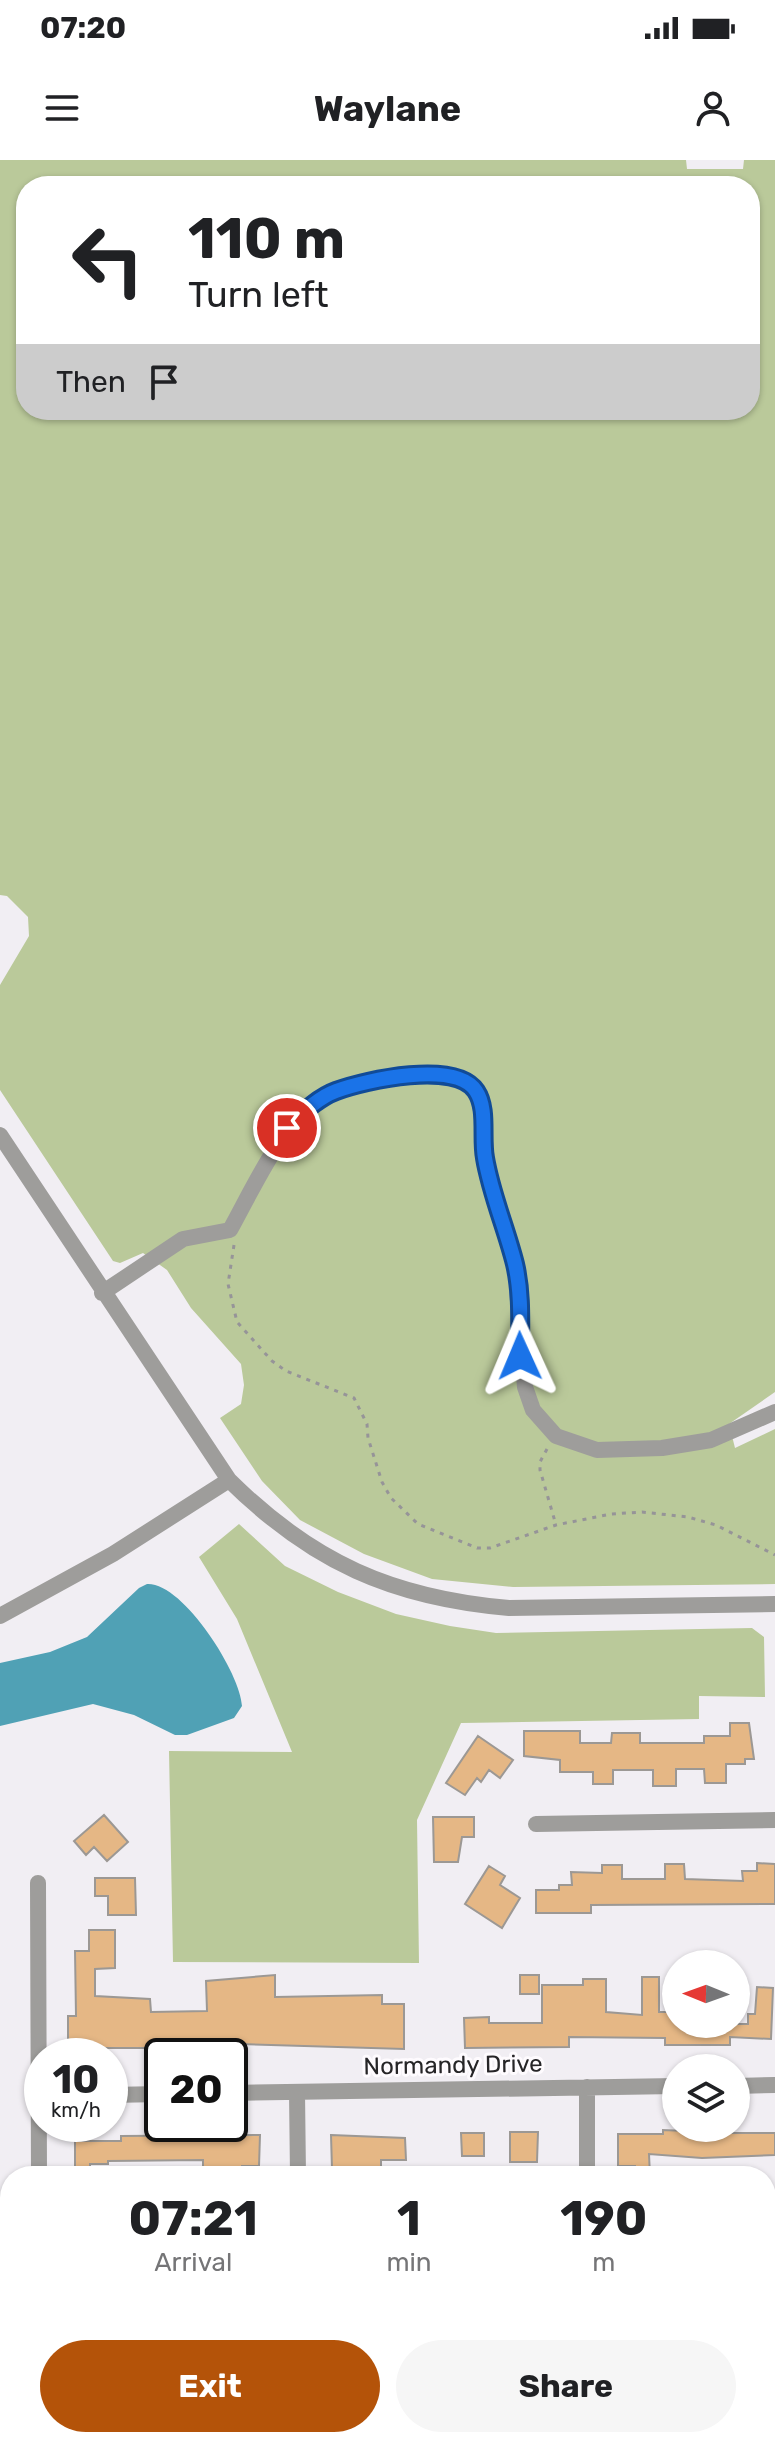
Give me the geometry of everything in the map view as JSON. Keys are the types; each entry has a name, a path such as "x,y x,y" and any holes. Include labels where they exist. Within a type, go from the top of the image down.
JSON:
{"street":[{"path":"102,1293 183,1239 230,1230 287,1128 324,1097 374,1081 410,1075 455,1076 467,1082 481,1102 489,1182 515,1264 525,1387 533,1410 556,1436 597,1450 662,1448 711,1440 775,1412"},
{"path":"0,1135 229,1480 276,1525 300,1542 348,1568 425,1596 509,1608 775,1604"},
{"path":"0,1616 113,1554 229,1480"},
{"path":"536,1824 775,1820"},
{"path":"38,1883 40,2038"},
{"path":"750,2086 775,2085"},
{"name":"Normandy Drive","path":"248,2093 662,2086"},
{"path":"587,2087 587,2166"},
{"path":"297,2092 298,2166"},
{"path":"39,2166 40,2142"}],"path":[{"path":"230,1230 235,1248 228,1284 237,1322 272,1361 286,1371 354,1398 367,1424 368,1438 382,1482 405,1514 445,1537 477,1548 501,1545 556,1525 611,1514 688,1517 729,1530 775,1555"},
{"path":"556,1436 540,1462 556,1525"}],"green space":[{"path":"0,160 686,160 687,169 743,169 744,160 775,160 775,1392 729,1424 735,1448 775,1429 775,1584 513,1587 432,1579 364,1554 300,1520 262,1481 220,1418 241,1404 244,1385 241,1364 191,1308 167,1270 143,1253 120,1263 113,1261 0,1090 0,985 29,936 28,917 7,896 0,895"},
{"path":"239,1524 285,1566 338,1592 396,1614 450,1626 496,1633 752,1628 764,1637 765,1697 699,1696 699,1719 461,1723 417,1820 419,1963 173,1962 169,1751 292,1752 237,1619 199,1557"}],"water":[{"path":"147,1584 161,1587 177,1598 208,1632 239,1691 242,1706 234,1718 187,1735 175,1735 134,1715 93,1704 0,1726 0,1663 50,1652 87,1637"}],"building":[{"path":"730,1723 749,1723 754,1759 745,1759 745,1764 726,1764 726,1783 705,1783 704,1769 676,1769 676,1786 653,1786 653,1770 613,1770 613,1784 593,1784 593,1772 560,1772 560,1760 524,1756 524,1731 580,1731 580,1743 611,1743 612,1733 640,1733 640,1743 704,1743 704,1736 730,1736"},
{"path":"478,1736 513,1760 500,1778 489,1770 481,1782 477,1778 465,1795 446,1783"},
{"path":"104,1815 128,1842 107,1861 94,1847 86,1855 74,1841"},
{"path":"433,1817 474,1817 474,1837 462,1837 458,1862 434,1862"},
{"path":"757,1863 775,1864 775,1904 591,1905 591,1913 536,1913 536,1890 559,1890 559,1885 572,1885 571,1872 602,1873 602,1865 622,1865 622,1879 665,1879 665,1864 684,1864 685,1879 743,1881 742,1871 757,1871"},
{"path":"489,1866 505,1876 500,1885 520,1898 502,1928 465,1904"},
{"path":"95,1878 135,1878 136,1915 108,1915 108,1896 95,1896"},
{"path":"89,1930 115,1930 115,1968 95,1969 95,1996 150,1999 151,2012 207,2011 206,1981 275,1975 275,1997 382,1995 382,2004 404,2004 404,2049 248,2044 248,2038 144,2038 144,2048 128,2048 128,2038 68,2038 68,2016 76,2016 75,1951 89,1951"},
{"path":"520,1975 539,1975 539,1994 520,1994"},
{"path":"642,1977 659,1977 662,2038 569,2037 569,2047 465,2048 464,2018 489,2017 489,2023 542,2023 542,1985 583,1985 583,1979 606,1979 606,2012 642,2015"},
{"path":"757,1987 773,1988 771,2039 750,2038 750,2014 755,2014"},
{"path":"665,2038 730,2038 730,2045 665,2045"},
{"path":"510,2132 538,2132 537,2162 510,2162"},
{"path":"461,2133 484,2133 484,2156 462,2156"},
{"path":"750,2133 775,2133 775,2155 702,2158 649,2154 650,2166 618,2166 618,2134 662,2134 662,2142 750,2142"},
{"path":"248,2135 260,2135 259,2166 203,2166 203,2160 108,2161 108,2164 75,2166 75,2142 128,2142 128,2136 144,2136 144,2142 248,2142"},
{"path":"331,2135 405,2138 406,2160 381,2160 381,2166 332,2166"}],"route":[{"path":"287,1128 324,1097 374,1081 410,1075 455,1076 476,1090 481,1102 489,1182 515,1264 520,1299 520,1356"}]}
